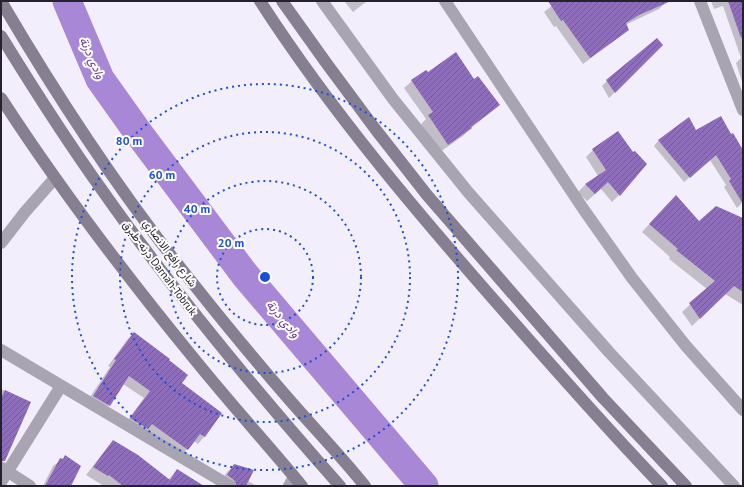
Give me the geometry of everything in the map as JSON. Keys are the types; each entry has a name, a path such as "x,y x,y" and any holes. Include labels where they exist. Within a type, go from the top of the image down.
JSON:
{"street":[{"name":"شارع رافع الانصاري","path":"1,1 77,123 149,226 193,285 240,342 365,486"},
{"path":"260,1 306,68 348,125 420,216 586,404 662,486"},
{"path":"282,1 376,130 427,195 603,398 686,486"},
{"path":"322,1 393,99 468,192 609,352 734,486"},
{"path":"445,1 584,210 632,278 686,346 743,410"},
{"path":"700,1 743,110"},
{"name":"درنه-طبرق Darnah-Tobruk","path":"1,36 101,190 173,286 266,401 340,486"},
{"path":"1,98 56,178 142,295 295,483"},
{"path":"1,243 25,212 56,178"},
{"path":"1,350 230,486"},
{"path":"1,482 4,469 61,386"},
{"path":"4,469 30,486"}],"building":[{"path":"548,1 671,1 639,15 626,23 629,30 590,58 563,20 561,21"},
{"path":"728,1 743,1 743,37 741,38"},
{"path":"657,38 663,45 615,93 606,80"},
{"path":"456,52 474,79 478,76 500,105 448,145 428,115 433,112 411,80 426,70 428,72"},
{"path":"721,116 731,134 733,133 743,150 743,204 729,181 731,179 716,155 690,178 658,140 689,117 696,130"},
{"path":"618,131 633,152 635,151 647,164 620,196 608,182 595,194 585,184 606,170 592,149"},
{"path":"676,195 699,221 716,206 743,218 743,292 734,286 700,319 689,303 715,281 676,250 678,249 649,224"},
{"path":"134,332 170,359 169,360 188,375 182,383 222,413 205,437 200,434 188,450 152,424 148,429 130,418 150,391 129,376 110,406 93,396 116,360 114,359"},
{"path":"5,390 31,402 5,461 1,461 1,398"},
{"path":"113,440 138,455 170,480 177,469 204,486 123,486 109,475 108,476 93,467"},
{"path":"65,455 81,466 71,486 45,486 60,458 63,459"},
{"path":"234,464 254,470 246,486 237,486 234,480 227,475"}],"waterway":[{"name":"وادي درنة","path":"67,1 100,79 137,131 245,275 424,486"}]}
